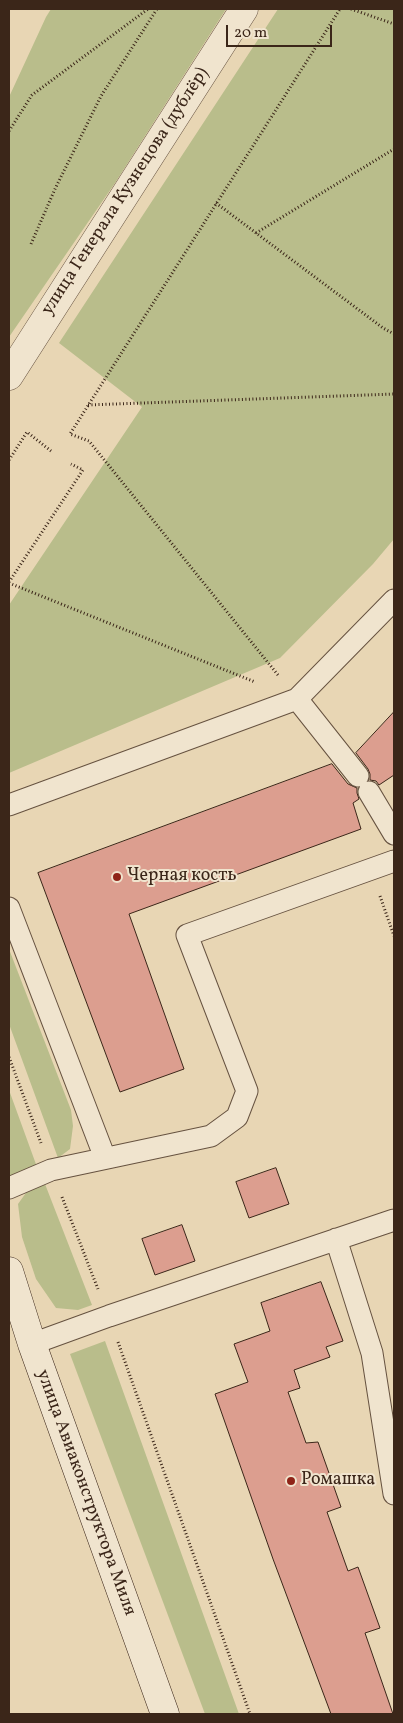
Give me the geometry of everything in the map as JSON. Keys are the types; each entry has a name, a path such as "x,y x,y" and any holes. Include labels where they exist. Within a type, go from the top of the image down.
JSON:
{"street":[{"name":"улица Генерала Кузнецова (дублёр)","path":"9,376 244,9"},
{"name":"улица Авиаконструктора Миля","path":"9,1271 32,1344 165,1714"}],"lane":[{"path":"9,805 297,699 394,600"},
{"path":"297,699 364,784 394,834"},
{"path":"9,1188 52,1170 211,1136 237,1117 247,1091 187,935 394,861"},
{"path":"9,908 105,1158"},
{"path":"32,1344 108,1316 394,1220"},
{"path":"336,1239 372,1353 394,1494"}],"path":[{"path":"9,131 32,94 148,9"},
{"path":"31,244 55,189 101,96 157,9"},
{"path":"297,699 89,441 70,434 340,9"},
{"path":"351,9 394,24"},
{"path":"256,233 394,149"},
{"path":"216,203 383,328 394,334"},
{"path":"88,405 394,394"},
{"path":"9,460 27,432 51,451"},
{"path":"71,464 82,470 9,582 297,699"},
{"path":"370,870 394,936"},
{"path":"9,1057 108,1316 250,1714"}],"green space":[{"path":"51,9 226,9 115,183 9,337 9,97"},
{"path":"278,9 394,9 394,539 373,564 280,658 9,773 9,605 142,407 59,343"},
{"path":"9,949 71,1110 73,1126 70,1149 58,1158 9,1024"},
{"path":"9,1090 37,1167 9,1178"},
{"path":"45,1184 92,1305 78,1310 56,1308 36,1279 22,1237 18,1204 28,1190"},
{"path":"105,1341 239,1714 205,1714 70,1354"}],"building":[{"path":"394,712 394,775 379,785 376,781 370,780 368,769 356,753"},
{"path":"332,764 348,784 357,788 359,799 353,803 361,829 129,914 184,1069 120,1092 38,873"},
{"path":"276,1168 289,1204 249,1218 236,1182"},
{"path":"182,1225 195,1261 155,1275 142,1239"},
{"path":"321,1282 343,1341 326,1347 330,1357 294,1370 300,1388 288,1392 306,1443 318,1442 341,1507 327,1512 348,1571 358,1567 380,1628 365,1633 393,1714 331,1714 273,1559 215,1394 248,1382 234,1344 270,1331 261,1303"}],"place":[{"name":"Черная кость","path":"117,877"},
{"name":"Ромашка","path":"291,1481"}]}
